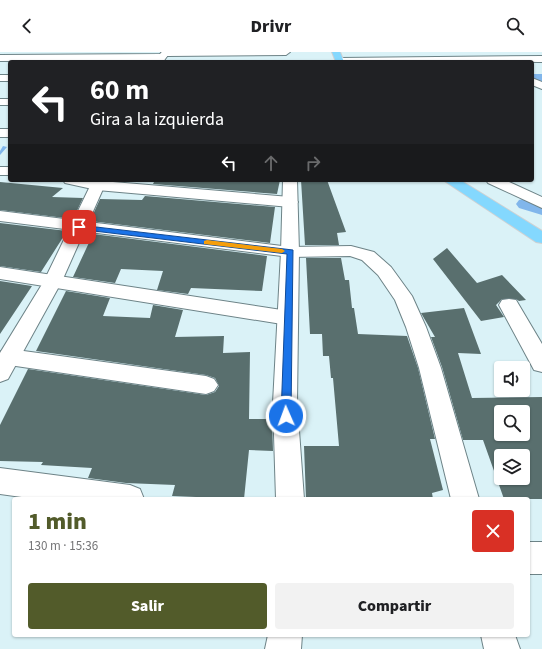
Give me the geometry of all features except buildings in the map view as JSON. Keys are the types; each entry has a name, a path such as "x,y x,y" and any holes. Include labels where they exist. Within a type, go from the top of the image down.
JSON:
{"highway":[{"path":"453,182 542,238"},
{"path":"475,182 542,223"}],"street":[{"path":"0,58 9,52"},
{"path":"0,58 218,55 286,52"},
{"path":"267,60 271,53"},
{"path":"369,60 486,56 498,60 542,59"},
{"path":"290,182 290,252 285,403 290,497"},
{"path":"497,182 542,203"},
{"path":"206,386 5,365 53,281 99,183 290,202"},
{"path":"0,216 290,252 351,251 368,256 385,271 404,300 416,328 430,368 464,497"},
{"path":"0,273 288,318"},
{"path":"509,305 542,364"},
{"path":"0,481 116,497"},
{"path":"530,558 542,558"},
{"path":"283,649 285,637"},
{"path":"499,637 502,649"}],"waterway":[{"path":"534,78 542,78"},
{"path":"534,79 542,83"},
{"path":"0,154 5,147"},
{"path":"526,204 542,209"}],"slow traffic":[{"path":"207,242 282,251"}],"route":[{"path":"79,227 290,252 285,403 286,416"}]}
